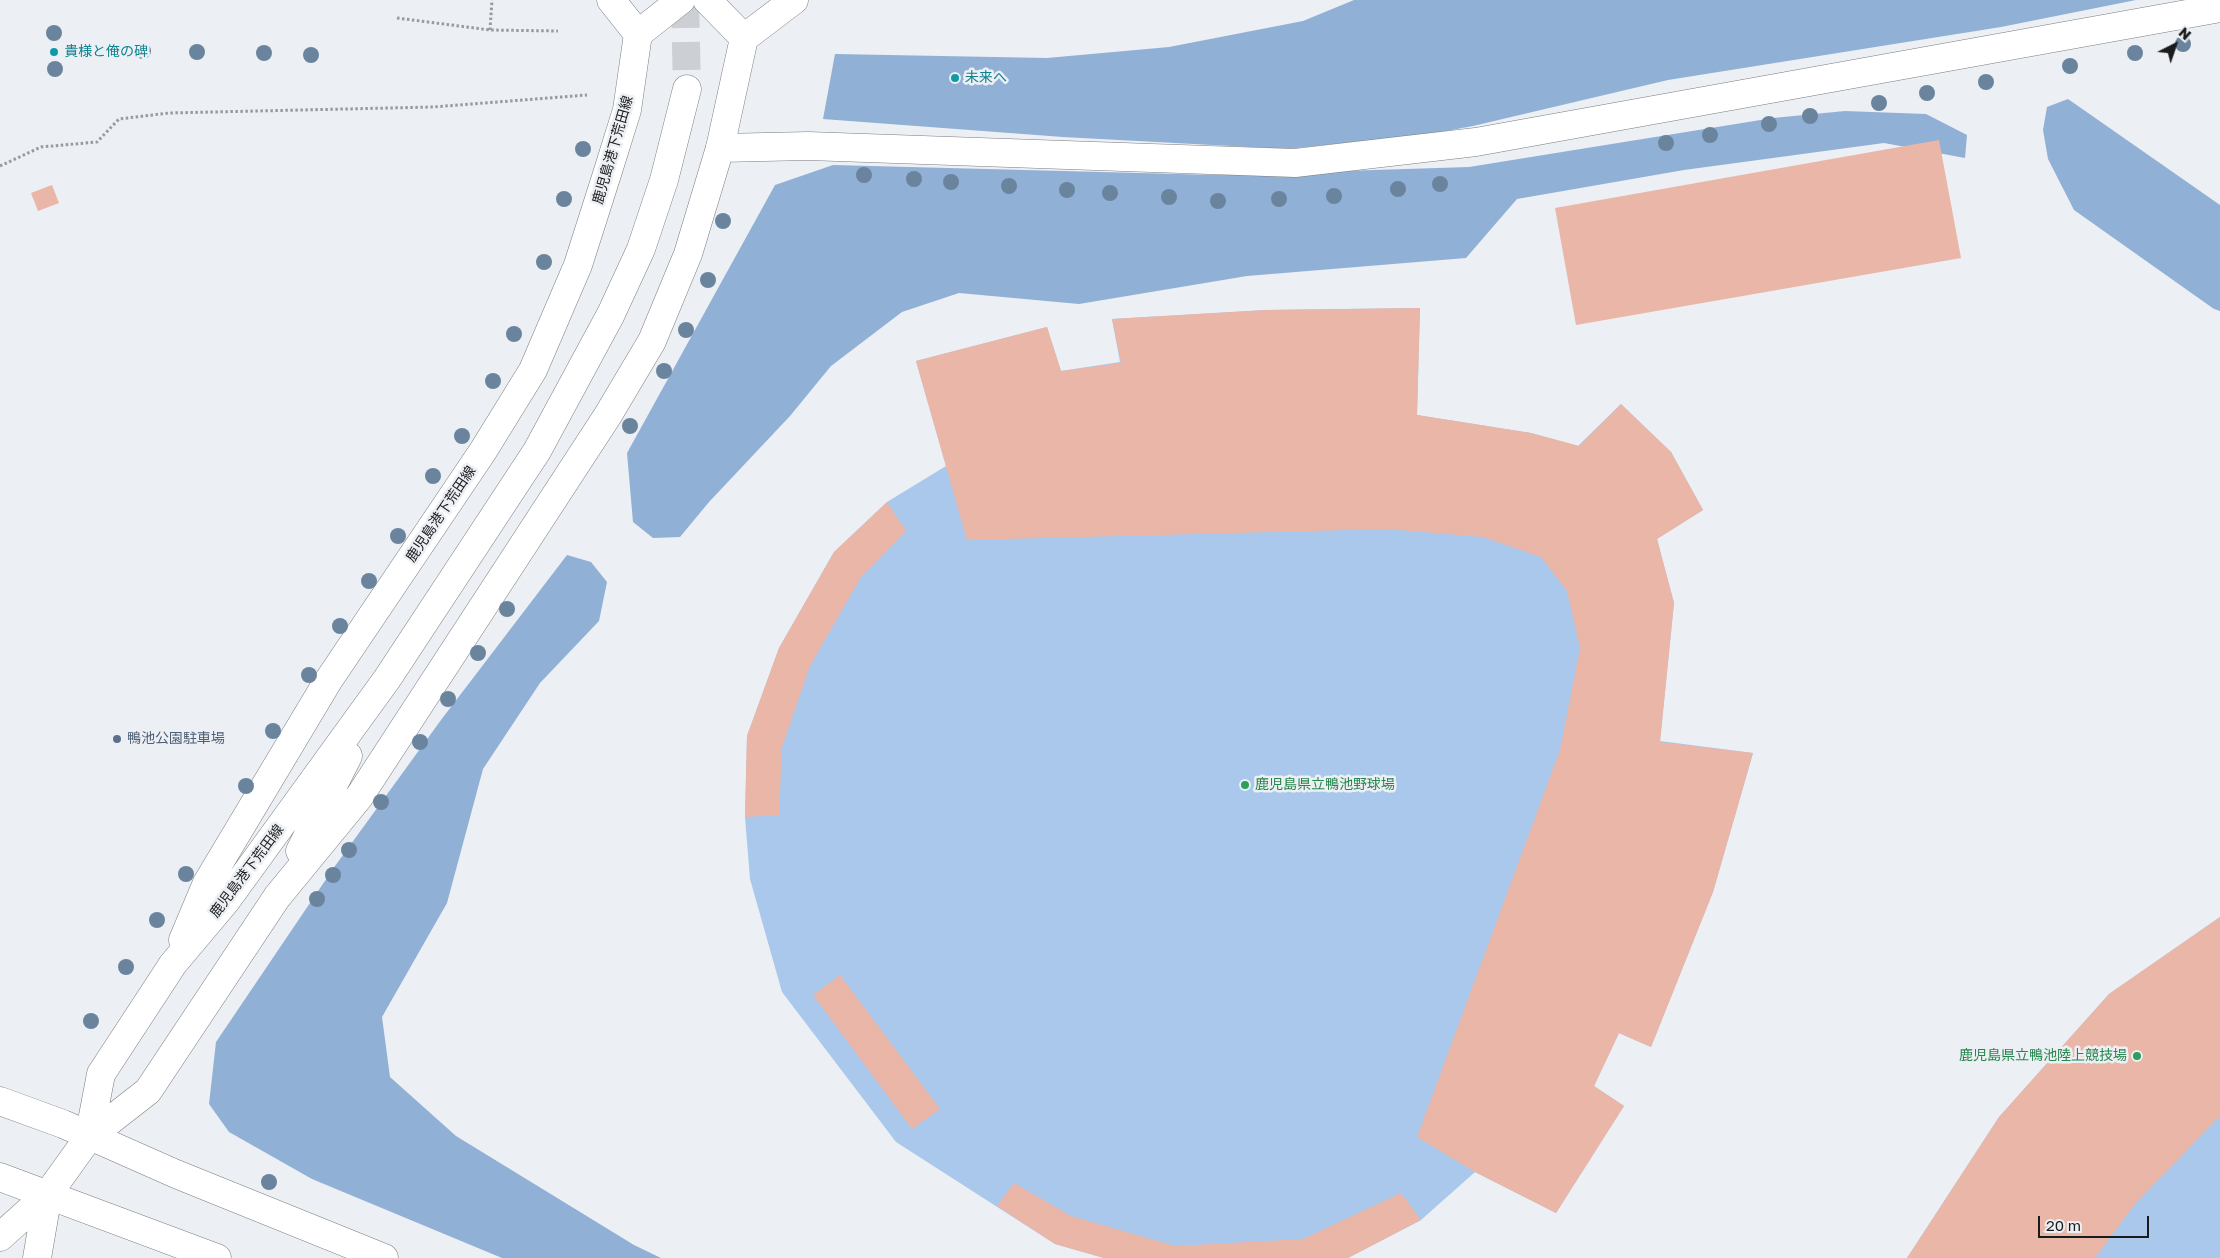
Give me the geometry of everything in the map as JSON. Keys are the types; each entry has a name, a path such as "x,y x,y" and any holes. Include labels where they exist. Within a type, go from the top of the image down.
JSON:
{"main road":[{"path":"611,0 638,34 681,0"},
{"path":"707,0 744,38 794,0"},
{"path":"720,148 808,146 1295,163 1476,142 2220,8"},
{"name":"鹿児島港下荒田線","path":"174,964 207,884 328,681 483,451 533,370 578,265 608,171 627,110 638,34"},
{"name":"鹿児島港下荒田線","path":"0,1237 48,1194 89,1136 148,1091 277,897 359,797 608,415 647,349 688,254 720,148 744,38"},
{"name":"鹿児島港下荒田線","path":"89,1136 102,1074 174,964 226,901 388,679 537,451 611,314 641,248 664,180 686,89"},
{"name":"鹿児島港下荒田線","path":"277,897 388,679"},
{"path":"0,1101 64,1124 176,1174 384,1258"},
{"path":"0,1177 217,1258"},
{"name":"鹿児島港下荒田線","path":"37,1258 48,1194"}],"path":[{"path":"490,30 492,0"},
{"path":"397,18 490,30 558,31"},
{"path":"0,166 41,147 97,142 119,119 169,113 433,107 587,95"}],"shaded area":[{"path":"1354,0 2136,0 2001,27 1668,80 1473,126 1430,134 1287,149 1063,137 823,119 835,54 1047,58 1169,47 1303,21"},
{"path":"2068,99 2220,205 2220,311 2214,309 2074,210 2048,159 2043,130 2047,107"},
{"path":"1845,111 1926,114 1967,135 1965,158 1884,143 1684,170 1517,199 1466,258 1247,276 1079,304 959,293 902,312 831,366 790,416 709,502 680,537 653,538 633,522 627,453 775,185 833,165 1216,175 1469,167 1773,118"},
{"name":"鹿児島県立鴨池野球場","path":"1420,308 1417,415 1531,433 1578,446 1621,404 1671,452 1703,510 1657,539 1674,603 1660,741 1753,753 1713,892 1651,1047 1619,1033 1594,1086 1624,1106 1556,1213 1475,1172 1421,1220 1348,1258 1104,1258 1055,1244 896,1142 782,992 750,879 745,817 747,736 779,648 834,552 887,502 946,466 916,361 1047,327 1061,371 1120,362 1112,319 1266,310"},
{"path":"567,555 591,562 607,582 599,621 540,683 483,769 447,903 382,1017 390,1077 456,1136 634,1245 661,1258 502,1258 312,1179 229,1132 209,1104 216,1042 335,866 441,720"},
{"name":"鹿児島県立鴨池陸上競技場","path":"2220,917 2220,1258 1907,1258 1999,1117 2109,994"}],"building":[{"path":"1939,140 1961,258 1576,325 1555,208"},
{"path":"52,185 59,203 38,211 31,193"},
{"path":"1420,308 1417,415 1531,433 1579,446 1621,404 1671,452 1703,510 1657,539 1674,603 1660,742 1753,753 1713,892 1651,1047 1619,1033 1594,1086 1624,1106 1556,1213 1475,1172 1417,1137 1560,750 1580,648 1567,591 1541,557 1483,537 1388,529 967,540 916,361 1047,327 1061,371 1121,363 1112,319 1266,310"},
{"path":"887,502 906,531 861,577 810,666 782,747 779,815 745,817 747,736 779,648 834,552"},
{"name":"鹿児島県立鴨池陸上競技場","path":"2220,917 2220,1116 2135,1204 2095,1258 1907,1258 1999,1117 2109,994"},
{"path":"840,975 940,1109 912,1129 813,995"},
{"path":"1014,1183 1071,1216 1175,1246 1303,1239 1401,1193 1421,1220 1348,1258 1104,1258 1055,1244 997,1206"}],"tunnel":[{"path":"685,0 687,89"}],"place":[{"name":"貴様と俺の碑","path":"54,52"},
{"name":"未来へ","path":"955,78"},
{"name":"鴨池公園駐車場","path":"117,739"},
{"name":"鹿児島県立鴨池野球場","path":"1245,785"},
{"name":"鹿児島県立鴨池陸上競技場","path":"2137,1056"}]}
